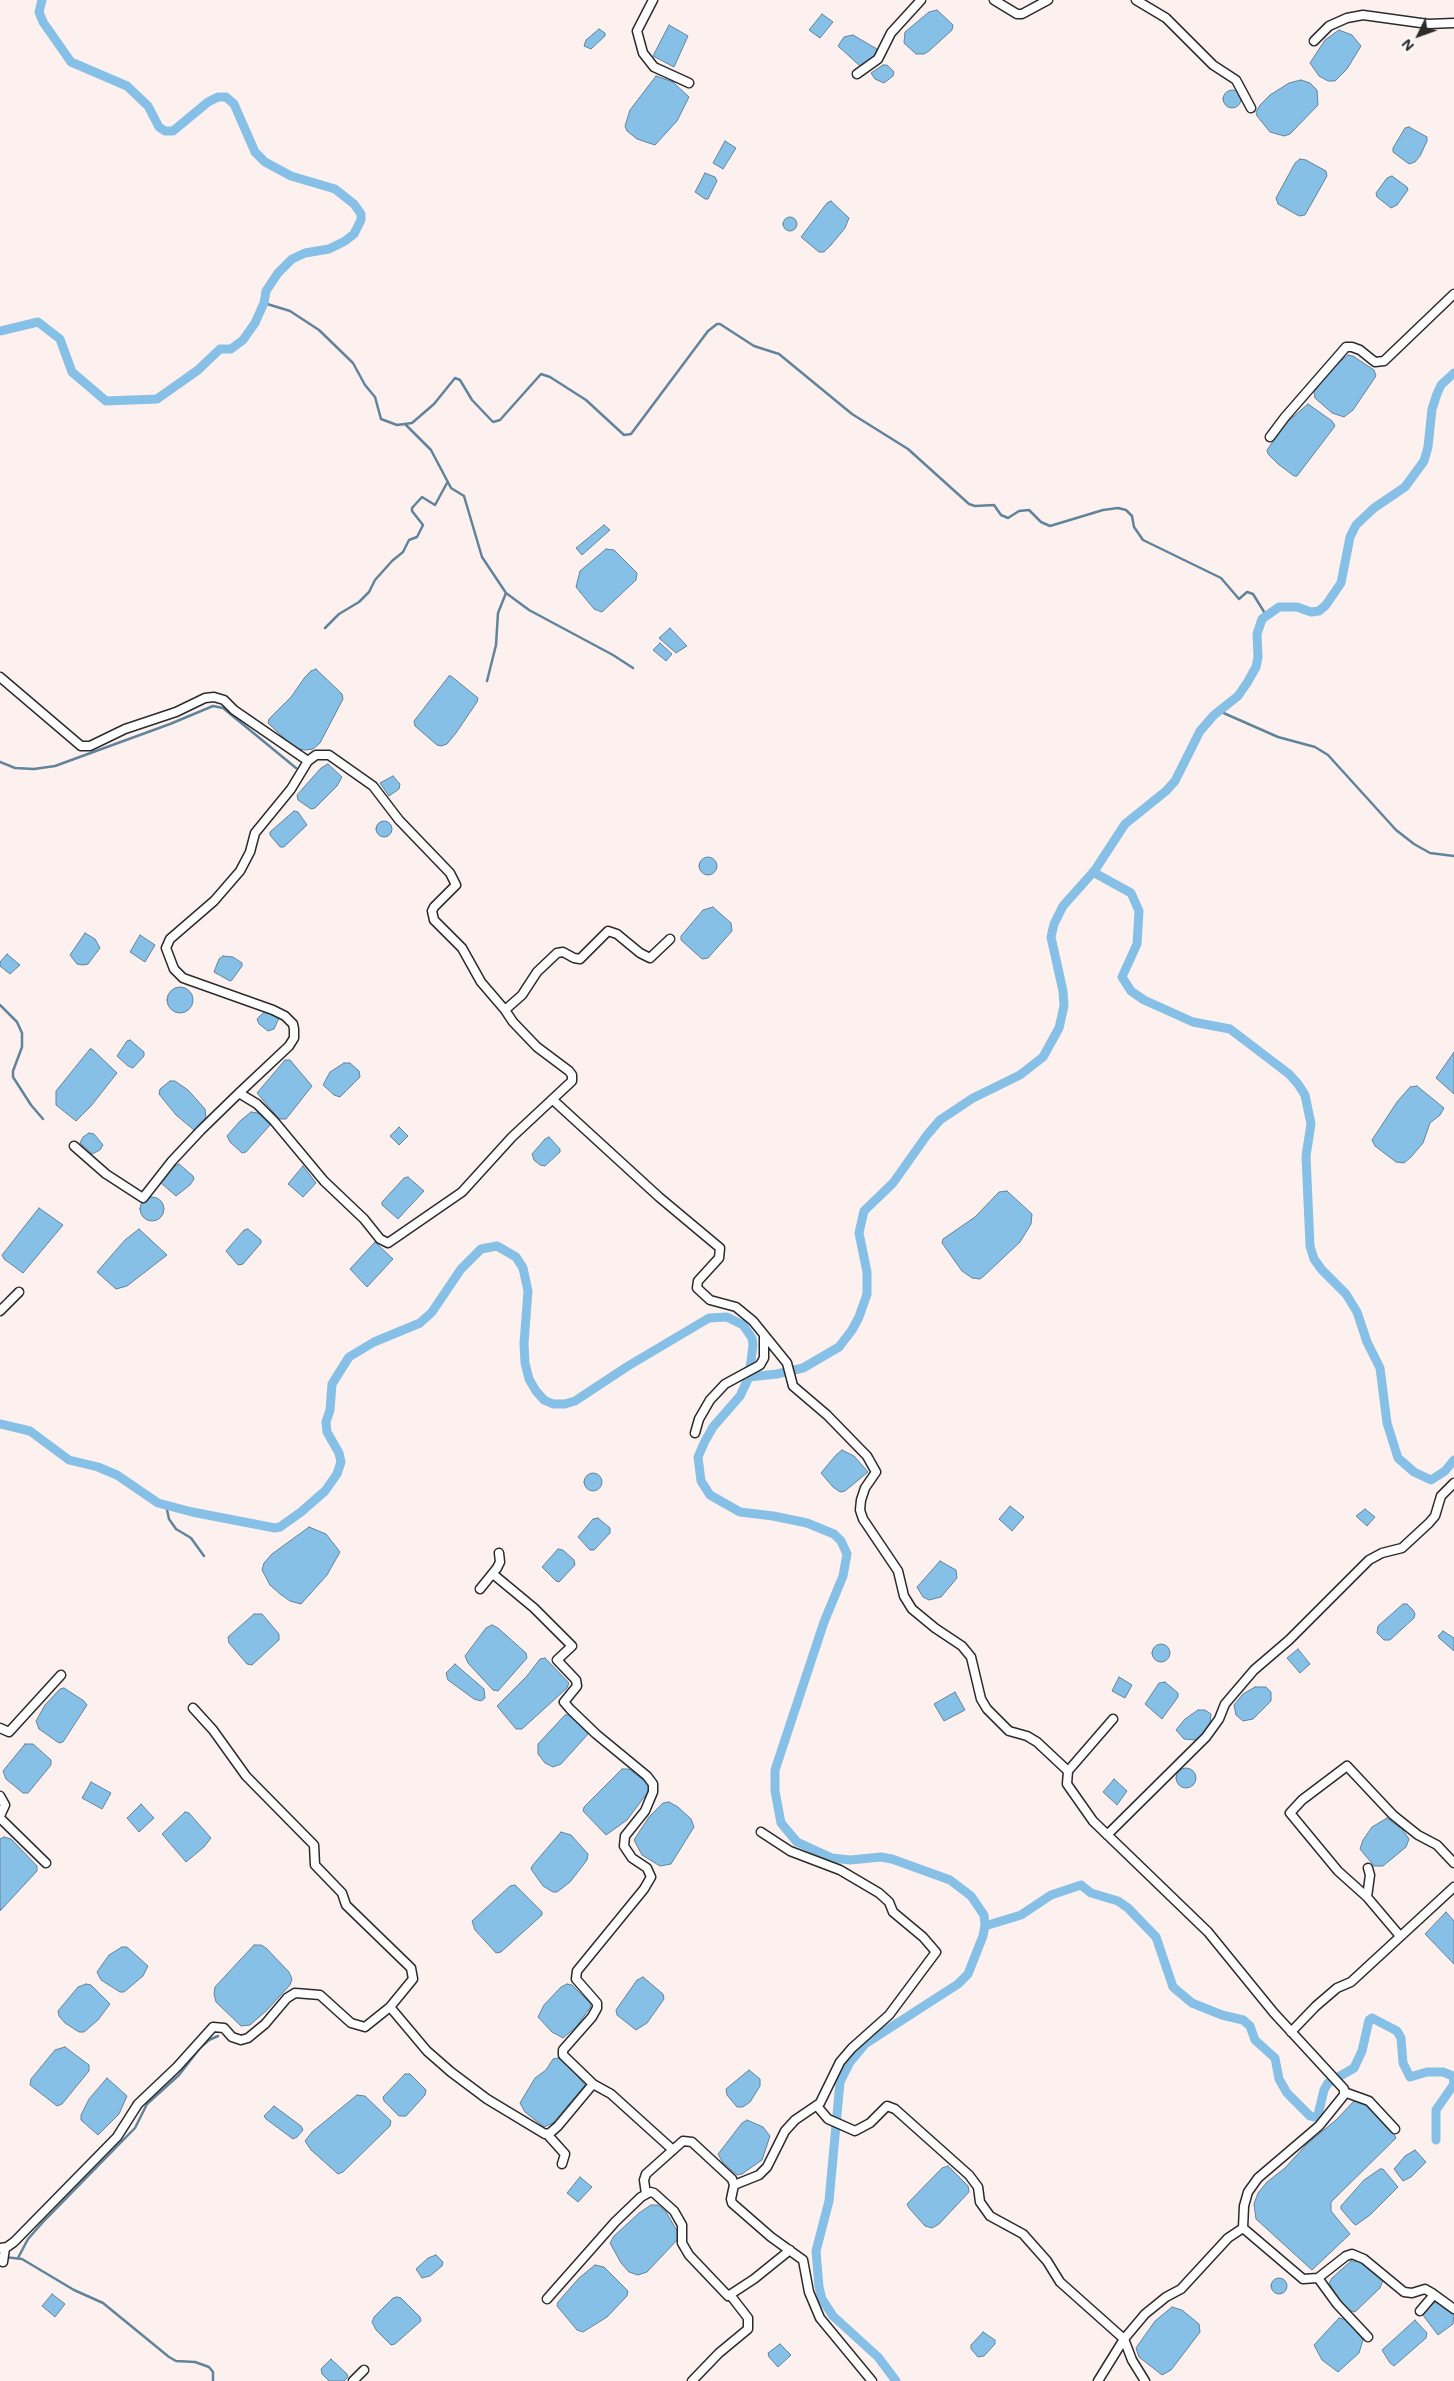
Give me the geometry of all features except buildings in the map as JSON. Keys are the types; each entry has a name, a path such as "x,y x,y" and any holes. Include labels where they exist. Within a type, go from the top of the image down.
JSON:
{"street":[{"path":"653,0 637,31 643,53 654,67 688,83"},
{"path":"858,74 878,60 891,33 921,0"},
{"path":"994,0 1017,14 1022,14 1048,0"},
{"path":"1136,0 1166,18 1214,65 1236,80 1251,108"},
{"path":"1314,41 1329,26 1347,18 1363,15 1428,24 1454,23"},
{"path":"1270,437 1346,347 1352,346 1375,362 1384,361 1454,294"},
{"path":"0,677 81,746 90,746 125,730 214,696 224,700 234,710 308,761"},
{"path":"74,1146 106,1174 143,1198 172,1161 239,1093 289,1046 294,1038 293,1024 273,1010 183,978 174,968 166,948 170,939 214,901 240,871 250,852 255,833 290,789 308,761 316,755 329,755 373,786 399,820 450,873 456,885 432,910 434,920 462,948 481,982 513,1022 537,1047 572,1075 570,1085 512,1137 462,1192 388,1243 380,1239 364,1219 324,1181 274,1121 257,1104 239,1093"},
{"path":"505,1010 522,995 537,972 557,954 564,952 580,959 608,931 617,934 640,954 650,958 670,939"},
{"path":"553,1100 660,1197 720,1248 719,1258 698,1281 697,1288 710,1300 736,1307 744,1312 788,1366 793,1386 848,1434 874,1467 876,1472 865,1488 860,1510 867,1527 898,1571 904,1596 912,1609 935,1628 962,1646 974,1665 981,1699 987,1709 1003,1726 1013,1733 1031,1737 1068,1771"},
{"path":"0,1311 19,1292"},
{"path":"696,1433 699,1419 710,1400 726,1384 755,1370 764,1358 764,1335"},
{"path":"1108,1835 1206,1737 1219,1719 1225,1704 1254,1670 1289,1640 1369,1560 1382,1553 1402,1548 1416,1536 1435,1516 1441,1496 1454,1483"},
{"path":"480,1590 500,1562 499,1552"},
{"path":"493,1574 534,1608 572,1646 557,1660 576,1680 577,1686 564,1702 596,1734 647,1776 653,1784 654,1792 645,1811 625,1836 624,1841 624,1846 632,1858 647,1868 650,1877 644,1889 577,1971 576,1979 598,2003 592,2017 563,2050 563,2055 593,2084 611,2094 673,2150"},
{"path":"0,1728 9,1732 61,1675"},
{"path":"3,2262 3,2249 14,2242 117,2137 138,2104 213,2027 224,2028 232,2036 241,2040 248,2038 265,2024 287,1998 295,1993 320,1995 351,2022 365,2027 390,2007 413,1979 411,1968 346,1905 342,1893 315,1865 314,1845 246,1776 213,1730 193,1708"},
{"path":"1113,1719 1068,1771 1067,1784 1094,1821 1208,1932 1291,2032 1344,2089 1344,2095 1319,2126 1258,2178 1248,2192 1244,2206 1243,2228"},
{"path":"1400,1936 1367,1897 1338,1871 1290,1813 1302,1800 1347,1766 1393,1815 1418,1834 1437,1845 1454,1862"},
{"path":"0,1796 5,1805 0,1817 46,1863"},
{"path":"734,2185 759,2175 767,2168 785,2131 795,2120 817,2106 825,2098 840,2062 852,2048 889,2015 936,1952 923,1937 893,1912 889,1902 879,1893 840,1870 790,1851 761,1832"},
{"path":"1367,1897 1370,1875 1368,1868"},
{"path":"1291,2032 1316,2006 1337,1988 1351,1982 1454,1887"},
{"path":"390,2007 427,2051 451,2072 487,2099 538,2131 547,2134 565,2154 562,2164"},
{"path":"547,2134 558,2126 593,2084"},
{"path":"1344,2092 1361,2097 1369,2102 1395,2129"},
{"path":"817,2106 828,2119 855,2131 870,2123 887,2106 895,2108 969,2175 978,2187 980,2202 990,2216 1023,2234 1047,2261 1060,2282 1124,2339 1132,2360 1145,2381"},
{"path":"646,2194 644,2180 646,2174 683,2141 692,2142 732,2179 734,2185 730,2199 732,2203 771,2237 803,2260 809,2292 820,2318 872,2381"},
{"path":"547,2299 615,2222 646,2194 654,2193 674,2211 682,2225 682,2243 689,2255 724,2292 731,2296 748,2318 748,2329 719,2353 692,2381"},
{"path":"1243,2228 1302,2279 1318,2278 1346,2256 1352,2254 1364,2259 1404,2292 1412,2293 1425,2289 1432,2292 1454,2309"},
{"path":"1098,2381 1124,2339 1145,2314 1166,2297 1181,2289 1211,2259 1228,2238 1243,2228"},
{"path":"731,2296 790,2250"},
{"path":"1318,2278 1337,2304 1368,2337"},
{"path":"1420,2310 1432,2297 1432,2292"},
{"path":"353,2381 364,2370"}],"water":[{"path":"937,10 953,25 952,30 929,51 924,54 916,54 904,43 905,32 929,12"},
{"path":"822,14 833,22 820,38 809,30"},
{"path":"669,25 688,36 674,67 653,56"},
{"path":"599,29 605,33 605,36 591,49 584,46 586,40"},
{"path":"1339,30 1352,35 1361,46 1347,69 1335,81 1328,81 1319,76 1310,63 1325,40"},
{"path":"853,35 877,49 876,56 865,65 860,66 838,46 844,37"},
{"path":"883,65 887,65 894,72 893,76 884,83 875,79 871,73"},
{"path":"656,76 673,82 689,97 677,121 655,145 637,139 627,131 625,126 630,110"},
{"path":"1301,80 1310,83 1317,90 1318,105 1290,134 1284,136 1270,132 1257,116 1256,112 1260,105 1270,95 1289,83"},
{"path":"1232,90 1238,93 1241,99 1238,105 1232,108 1226,105 1223,99 1226,93"},
{"path":"1409,127 1427,137 1427,141 1420,156 1415,162 1409,164 1393,152 1393,148 1405,128"},
{"path":"725,141 736,148 723,169 713,163"},
{"path":"1300,159 1306,160 1326,171 1327,176 1305,215 1299,216 1278,204 1276,198 1295,163"},
{"path":"705,173 715,177 717,181 708,199 695,192"},
{"path":"1392,176 1407,187 1408,190 1397,205 1391,208 1377,197 1376,193 1387,178"},
{"path":"831,201 849,218 845,228 831,245 824,252 819,252 801,237 827,203"},
{"path":"787,217 793,217 797,224 793,231 787,231 783,227 783,221"},
{"path":"1348,355 1353,356 1374,370 1376,376 1353,410 1344,417 1332,413 1315,398 1314,392 1331,369"},
{"path":"1308,404 1332,421 1335,426 1297,476 1294,476 1278,464 1268,454 1267,450 1286,423"},
{"path":"604,525 610,530 582,555 576,548"},
{"path":"606,549 614,550 637,573 636,580 602,612 594,609 576,587 580,571"},
{"path":"670,628 687,646 676,653 659,638"},
{"path":"660,643 672,654 666,661 653,650"},
{"path":"316,669 342,694 343,699 320,743 313,749 298,749 268,723 269,719 291,697 305,677"},
{"path":"449,676 478,698 456,733 447,744 441,746 437,745 415,726 414,721"},
{"path":"328,764 342,777 337,786 315,808 311,809 298,800 297,795 321,768"},
{"path":"393,776 400,784 399,789 389,796 380,783"},
{"path":"294,811 298,812 307,825 284,847 280,847 270,835 270,832"},
{"path":"384,821 390,823 392,829 390,835 384,837 378,835 376,829 378,823"},
{"path":"704,857 712,857 717,862 715,873 704,875 699,870 699,862"},
{"path":"713,907 731,923 732,931 708,958 702,959 681,940 681,936 703,910"},
{"path":"85,933 95,939 100,948 88,964 83,965 77,964 70,955"},
{"path":"140,935 155,945 145,962 130,952"},
{"path":"7,954 20,965 10,974 0,966 0,962"},
{"path":"223,956 233,957 242,963 242,966 230,981 214,972 219,959"},
{"path":"180,987 189,991 193,1000 189,1009 180,1013 171,1009 167,1000 171,991"},
{"path":"265,1011 279,1018 274,1029 268,1031 259,1024 257,1019"},
{"path":"130,1040 144,1052 144,1056 133,1068 117,1056 127,1041"},
{"path":"90,1049 117,1073 91,1106 76,1121 56,1105 56,1091"},
{"path":"1454,1052 1454,1094 1436,1078"},
{"path":"285,1060 290,1060 312,1086 286,1119 279,1119 257,1093"},
{"path":"344,1063 350,1063 359,1071 360,1077 340,1097 334,1095 323,1085 330,1072"},
{"path":"170,1081 175,1081 188,1090 205,1109 206,1118 194,1130 176,1115 159,1094 160,1089"},
{"path":"1417,1086 1444,1108 1440,1115 1430,1123 1423,1143 1411,1157 1404,1163 1396,1162 1375,1146 1372,1140 1397,1102 1410,1087"},
{"path":"251,1112 258,1113 269,1121 270,1125 246,1152 242,1153 230,1142 227,1136"},
{"path":"399,1127 408,1136 399,1145 390,1136"},
{"path":"89,1133 94,1134 103,1145 100,1150 92,1154 80,1143 83,1137"},
{"path":"549,1137 560,1149 560,1152 545,1166 540,1165 534,1160 532,1154"},
{"path":"179,1164 194,1179 190,1185 176,1196 161,1183 173,1167"},
{"path":"303,1166 316,1183 303,1197 288,1184"},
{"path":"408,1177 424,1191 398,1219 382,1205 382,1202 404,1178"},
{"path":"1007,1191 1032,1214 1031,1224 1020,1242 985,1275 980,1279 972,1278 962,1271 942,1243 943,1239 975,1217 999,1192"},
{"path":"152,1197 157,1198 163,1204 163,1214 157,1220 152,1221 147,1220 141,1214 140,1209 141,1204 147,1198"},
{"path":"39,1208 63,1225 23,1273 4,1259 2,1255"},
{"path":"139,1229 167,1255 127,1286 116,1289 97,1272 125,1240"},
{"path":"248,1229 261,1240 261,1243 243,1264 238,1265 226,1251 244,1230"},
{"path":"375,1242 393,1259 367,1287 350,1269"},
{"path":"842,1450 854,1456 868,1472 845,1491 840,1492 821,1473"},
{"path":"593,1473 599,1476 602,1482 599,1488 593,1491 587,1488 584,1482 587,1476"},
{"path":"1010,1506 1024,1517 1012,1531 999,1519"},
{"path":"1365,1509 1375,1517 1367,1526 1356,1516"},
{"path":"598,1518 610,1528 610,1533 594,1550 590,1550 578,1537 593,1519"},
{"path":"309,1527 326,1534 340,1552 327,1575 301,1604 290,1601 280,1594 270,1585 262,1570 264,1563 272,1554"},
{"path":"558,1549 563,1550 574,1560 575,1565 559,1582 542,1567"},
{"path":"940,1561 956,1570 957,1578 941,1597 929,1600 923,1597 917,1587"},
{"path":"1403,1604 1407,1604 1413,1610 1414,1618 1390,1640 1384,1640 1377,1633 1378,1626"},
{"path":"254,1614 262,1614 279,1634 279,1640 252,1665 247,1664 229,1643 228,1637"},
{"path":"492,1625 526,1653 527,1658 498,1691 493,1690 468,1663 465,1656 486,1628"},
{"path":"1443,1631 1454,1638 1454,1651 1439,1638 1438,1636"},
{"path":"1161,1644 1167,1647 1170,1653 1167,1659 1161,1662 1155,1659 1152,1653 1155,1647"},
{"path":"1298,1649 1310,1664 1300,1673 1287,1658"},
{"path":"545,1658 569,1683 567,1688 522,1729 516,1729 497,1706 527,1676 540,1659"},
{"path":"455,1664 484,1689 485,1698 481,1701 474,1699 448,1680 446,1673"},
{"path":"1119,1677 1132,1685 1125,1698 1112,1691"},
{"path":"1165,1682 1178,1693 1178,1697 1162,1719 1145,1704 1159,1683"},
{"path":"1255,1687 1266,1687 1271,1692 1271,1701 1253,1719 1243,1721 1236,1715 1234,1705 1243,1694"},
{"path":"64,1688 87,1705 63,1742 59,1743 39,1729 36,1721 45,1705 60,1689"},
{"path":"955,1692 965,1710 944,1721 934,1704"},
{"path":"1198,1710 1205,1710 1211,1714 1210,1724 1203,1735 1195,1740 1184,1739 1176,1730 1185,1719"},
{"path":"565,1715 569,1715 589,1733 561,1764 553,1767 545,1763 538,1754 538,1744"},
{"path":"25,1744 33,1744 51,1760 51,1765 28,1793 23,1793 6,1779 3,1771"},
{"path":"1186,1768 1193,1771 1196,1778 1193,1785 1186,1788 1179,1785 1176,1778 1179,1771"},
{"path":"622,1769 629,1769 647,1783 649,1787 648,1792 627,1820 606,1835 583,1811 584,1807"},
{"path":"1114,1779 1127,1791 1117,1805 1103,1792"},
{"path":"91,1782 111,1793 102,1809 82,1798"},
{"path":"669,1802 678,1807 691,1819 694,1827 671,1864 660,1866 642,1855 634,1840 649,1817 663,1803"},
{"path":"141,1804 154,1818 139,1832 127,1818"},
{"path":"185,1812 189,1813 211,1838 204,1847 186,1862 162,1834"},
{"path":"1387,1818 1403,1830 1409,1839 1406,1847 1383,1866 1374,1866 1360,1849 1363,1840 1372,1827"},
{"path":"561,1832 571,1835 588,1854 587,1860 570,1882 557,1892 553,1892 543,1886 531,1869"},
{"path":"4,1837 11,1839 37,1866 37,1871 0,1911 0,1839"},
{"path":"515,1885 542,1912 542,1915 501,1952 496,1953 475,1930 472,1921 510,1886"},
{"path":"1446,1912 1454,1921 1454,1964 1425,1934"},
{"path":"254,1945 261,1945 266,1948 289,1972 292,1979 290,1985 267,2010 250,2025 241,2026 216,2002 215,1987"},
{"path":"122,1947 127,1947 148,1966 143,1976 124,1992 120,1992 101,1980 97,1972 109,1955"},
{"path":"643,1977 663,1994 664,1999 647,2023 636,2030 617,2015 616,2010 637,1980"},
{"path":"86,1984 91,1985 110,2004 98,2020 84,2032 79,2032 65,2023 59,2016 58,2011 78,1987"},
{"path":"567,1984 572,1985 591,2004 576,2027 563,2038 552,2032 538,2017 544,2005 561,1987"},
{"path":"65,2047 89,2065 89,2071 62,2104 57,2106 30,2085 31,2079 55,2050"},
{"path":"558,2058 570,2067 585,2085 553,2123 544,2127 525,2112 520,2103 535,2078 546,2070 553,2059"},
{"path":"749,2070 760,2079 760,2086 750,2102 743,2107 737,2107 727,2095 726,2089"},
{"path":"405,2074 410,2074 426,2090 425,2095 406,2116 399,2116 384,2101 383,2097"},
{"path":"107,2078 127,2096 119,2114 98,2135 81,2120 81,2115 89,2099"},
{"path":"357,2095 365,2096 391,2121 390,2126 343,2172 338,2174 311,2150 305,2141 312,2132"},
{"path":"1360,2099 1396,2138 1331,2202 1331,2211 1350,2234 1312,2270 1256,2219 1254,2204 1258,2193 1267,2182 1285,2168 1307,2144 1336,2120 1354,2101"},
{"path":"274,2106 301,2126 303,2130 297,2137 293,2139 266,2119 264,2116"},
{"path":"747,2120 763,2127 770,2136 762,2160 742,2174 737,2175 723,2163 718,2154 742,2123"},
{"path":"1415,2150 1426,2162 1411,2177 1403,2181 1394,2169 1405,2156"},
{"path":"948,2166 968,2186 969,2192 939,2224 932,2228 925,2226 907,2204 942,2168"},
{"path":"1380,2169 1383,2169 1398,2187 1370,2215 1356,2225 1341,2209 1341,2206 1364,2180"},
{"path":"580,2177 592,2187 578,2202 567,2193"},
{"path":"651,2205 658,2205 666,2212 679,2234 678,2239 647,2272 638,2275 629,2272 621,2263 610,2243 614,2236 639,2213"},
{"path":"436,2255 443,2262 442,2266 430,2276 422,2278 416,2269 428,2258"},
{"path":"1351,2261 1360,2261 1383,2280 1380,2288 1355,2312 1348,2310 1329,2283"},
{"path":"595,2265 604,2267 628,2291 627,2296 607,2317 583,2332 577,2330 557,2306 558,2302 579,2278"},
{"path":"1276,2278 1282,2278 1287,2283 1285,2292 1276,2294 1271,2289 1271,2283"},
{"path":"52,2294 65,2304 55,2317 42,2306"},
{"path":"393,2298 401,2298 420,2317 421,2321 395,2344 391,2345 376,2330 372,2322 374,2317"},
{"path":"1437,2300 1454,2314 1453,2324 1438,2335 1422,2314"},
{"path":"1172,2307 1182,2310 1199,2324 1200,2332 1171,2370 1162,2375 1139,2357 1136,2348 1155,2321"},
{"path":"1339,2318 1347,2320 1363,2340 1359,2353 1338,2372 1322,2360 1314,2345"},
{"path":"1415,2320 1427,2333 1426,2338 1394,2366 1382,2350"},
{"path":"983,2332 995,2340 995,2344 984,2356 978,2357 971,2349 971,2345"},
{"path":"780,2344 791,2355 778,2367 769,2357 768,2353"},
{"path":"331,2359 347,2374 348,2377 344,2381 329,2381 322,2374 321,2369"}],"waterway":[{"path":"0,331 38,322 60,339 72,372 106,401 157,399 198,370 220,349 231,349 243,340 255,323 264,303 266,291 278,273 292,259 305,253 329,249 345,241 354,234 361,220 361,214 354,204 335,189 291,176 265,162 255,152 234,104 226,97 218,97 208,102 173,131 165,131 159,127 148,106 127,86 71,62 43,22 39,12 42,0"},
{"path":"264,303 290,311 319,330 353,363 365,385 375,397 381,419 397,425 412,423 434,404 455,378 460,380 472,400 493,422 500,420 541,374 550,377 586,400 624,435 631,434 708,331 717,324 720,324 754,346 779,354 852,414 908,449 969,504 975,506 994,505 1001,515 1008,518 1019,511 1029,510 1041,522 1050,526 1103,510 1118,508 1126,510 1132,516 1134,527 1143,540 1221,578 1239,599 1247,592 1253,594 1266,615"},
{"path":"749,1377 777,1374 803,1368 839,1347 852,1330 867,1294 867,1272 859,1233 864,1211 893,1183 940,1120 973,1098 1020,1075 1043,1057 1059,1028 1064,1006 1063,991 1051,937 1054,924 1063,906 1095,870 1125,824 1166,791 1175,781 1200,731 1214,715 1238,696 1256,667 1258,657 1257,634 1262,619 1279,607 1297,607 1311,612 1319,611 1326,605 1341,583 1350,537 1356,525 1374,508 1405,487 1424,461 1428,447 1432,409 1437,394 1441,385 1454,373"},
{"path":"405,424 431,450 451,488 464,496 482,557 506,593 529,610 613,655 633,668"},
{"path":"325,628 339,614 359,602 369,592 375,580 403,552 409,540 417,537 423,525 412,511 412,508 422,497 435,505 447,483"},
{"path":"487,681 496,645 498,613 506,593"},
{"path":"0,762 15,768 34,769 55,766 170,724 213,706 223,708 296,768"},
{"path":"1219,711 1278,737 1315,747 1328,755 1396,830 1414,844 1430,853 1454,856"},
{"path":"1093,872 1131,893 1139,911 1137,944 1122,977 1131,991 1144,1000 1193,1022 1230,1029 1289,1074 1305,1095 1311,1124 1306,1156 1310,1246 1314,1259 1322,1270 1346,1294 1357,1312 1367,1342 1380,1368 1387,1423 1398,1458 1414,1472 1431,1480 1445,1471 1454,1460"},
{"path":"0,1005 17,1022 22,1033 22,1047 13,1071 13,1077 31,1105 43,1119"},
{"path":"0,1424 30,1431 69,1460 98,1467 117,1475 158,1503 192,1512 275,1528 280,1527 301,1512 325,1491 337,1474 341,1462 339,1453 327,1432 326,1422 330,1410 332,1384 349,1357 374,1342 420,1323 432,1312 461,1269 481,1249 497,1246 516,1257 523,1268 528,1291 524,1343 525,1363 529,1379 536,1391 544,1400 553,1404 565,1404 575,1401 628,1366 709,1318 727,1317 743,1325 752,1338 753,1345 749,1377 740,1396 713,1427 705,1441 698,1457 701,1481 710,1495 740,1512 807,1523 834,1534 841,1541 847,1554 843,1576 824,1622 775,1770 775,1791 781,1823 797,1842 832,1858 850,1860 881,1857 892,1859 950,1880 971,1896 984,1915 985,1926 983,1936 968,1974 958,1984 865,2044 850,2062 840,2082 829,2201 816,2251 819,2287 822,2299 833,2316 878,2357 896,2381"},
{"path":"166,1505 169,1519 176,1529 191,1538 204,1556"},
{"path":"985,1926 1021,1915 1051,1895 1081,1885 1091,1893 1118,1901 1128,1908 1156,1937 1173,1987 1192,2003 1222,2015 1243,2020 1250,2026 1255,2040 1275,2058 1279,2079 1287,2093 1310,2116 1318,2115 1324,2090 1328,2083 1354,2068 1362,2051 1369,2020 1372,2018 1397,2031 1401,2038 1403,2063 1410,2077 1427,2072 1443,2072 1453,2076 1454,2084"},
{"path":"18,2258 28,2239 43,2222 135,2128 147,2104 179,2075 200,2048 209,2040 218,2036"},
{"path":"1436,2140 1436,2110 1454,2084"},
{"path":"4,2257 22,2259 74,2290 103,2303 169,2357 176,2361 195,2362 209,2367 213,2372 213,2381"}]}
